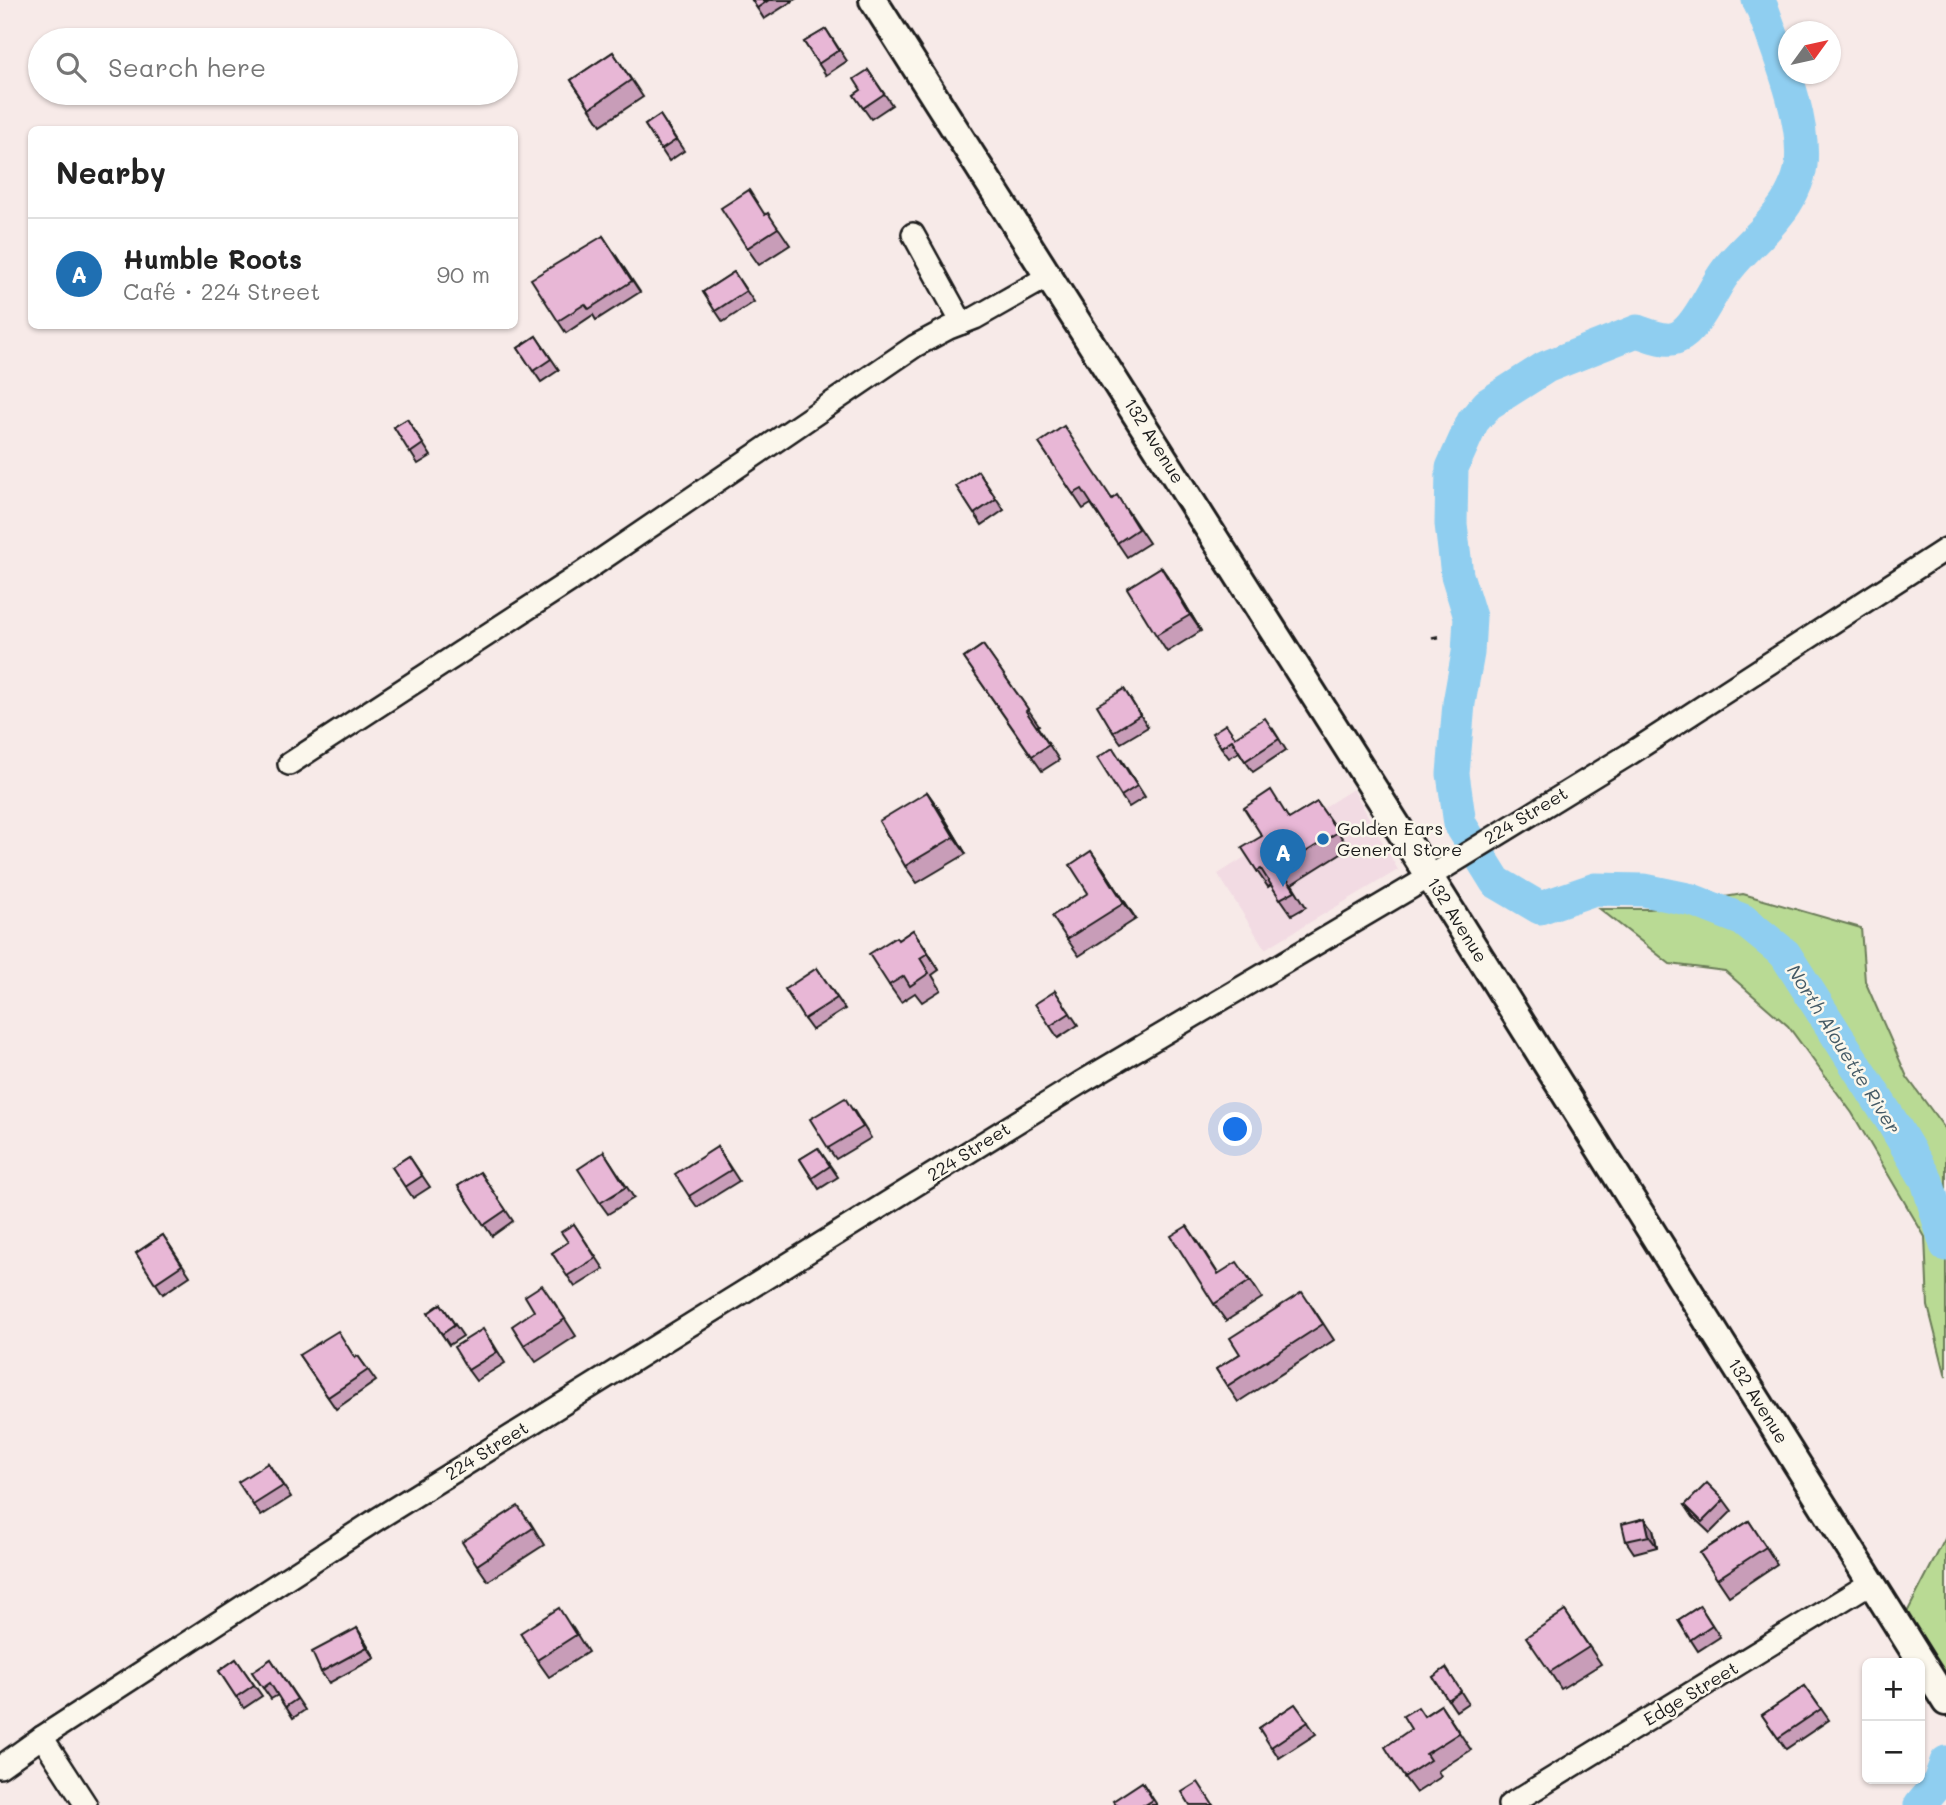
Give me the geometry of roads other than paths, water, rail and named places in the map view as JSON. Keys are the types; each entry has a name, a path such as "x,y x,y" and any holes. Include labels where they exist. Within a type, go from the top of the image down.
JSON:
{"main road":[{"name":"132 Avenue","path":"873,0 1049,276 1440,870 1946,1702"}],"street":[{"path":"914,234 962,323"},
{"path":"289,764 562,586 915,346 975,318 1049,276"},
{"name":"224 Street","path":"0,1767 426,1488 1080,1083 1440,870 1689,717 1946,549"},
{"name":"Edge Street","path":"1509,1805 1872,1582"},
{"path":"42,1737 86,1805"}],"waterway":[{"name":"North Alouette River","path":"1758,0 1783,66 1799,127 1800,171 1786,203 1728,268 1697,319 1685,333 1668,339 1637,331 1546,367 1488,404 1473,421 1452,468 1451,524 1457,575 1470,617 1453,774 1460,824 1496,882 1540,908 1595,889 1644,890 1692,900 1743,920 1785,954 1927,1181 1946,1245"},
{"name":"North Alouette River","path":"1920,1805 1939,1782 1946,1762"}],"place":[{"name":"Golden Ears General Store","path":"1323,839"},
{"name":"Humble Roots","path":"1283,887"}]}
